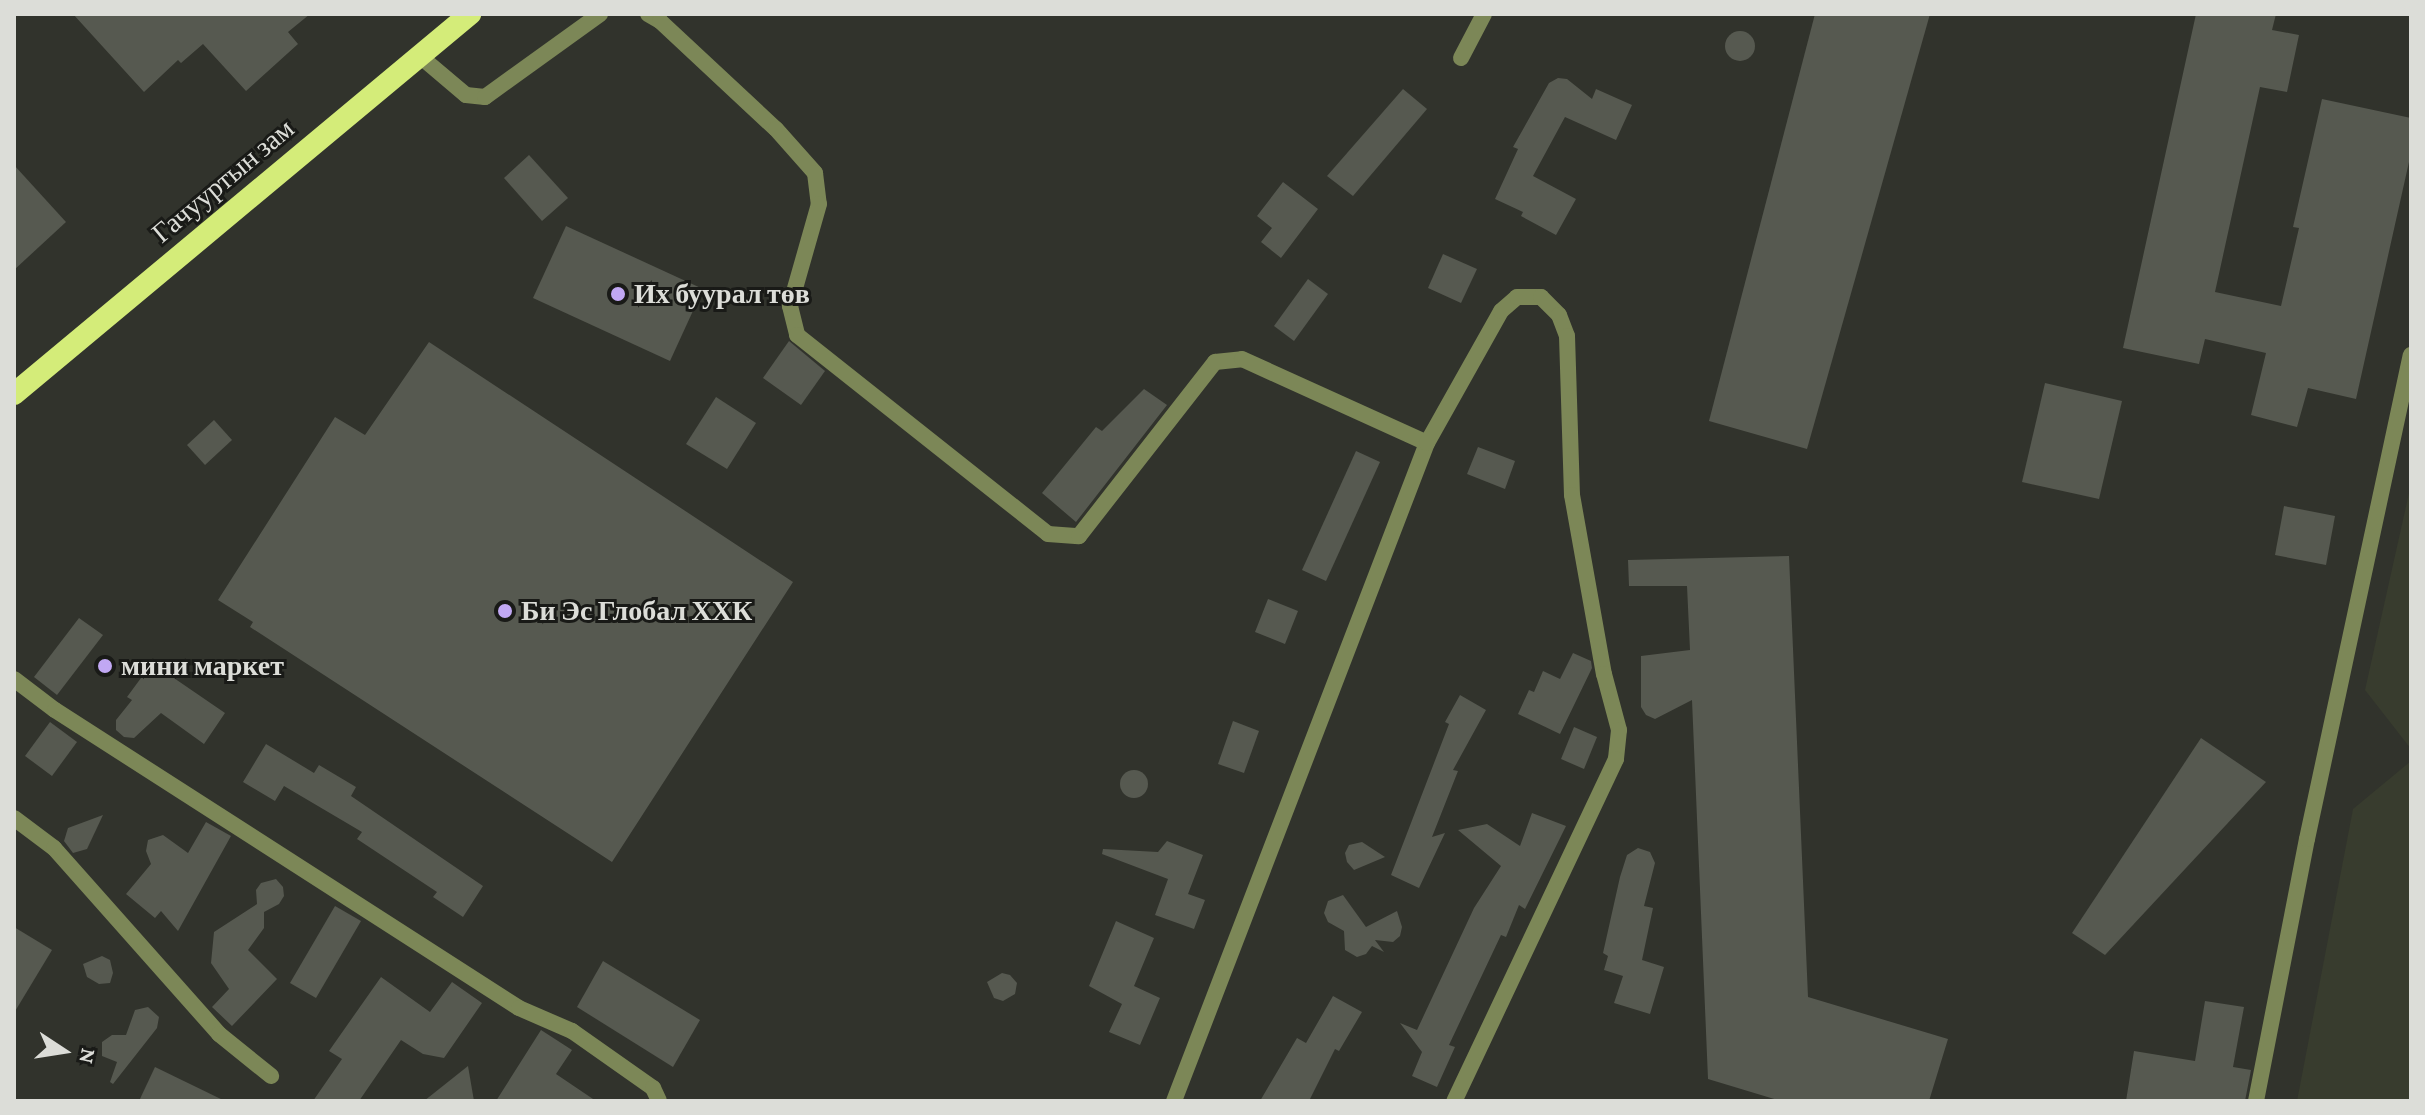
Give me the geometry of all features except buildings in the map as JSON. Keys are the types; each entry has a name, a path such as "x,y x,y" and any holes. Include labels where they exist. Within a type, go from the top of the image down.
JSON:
{"highway":[{"name":"Гачууртын зам","path":"14,394 470,14"}],"street":[{"path":"421,57 466,95 485,97 600,14"},
{"path":"648,14 660,21 776,129 815,173 819,204 790,306 797,335 1048,534 1079,536 1215,362 1242,359 1427,443"},
{"path":"1461,58 1484,14"},
{"path":"1174,1101 1427,443 1501,311 1517,297 1541,297 1559,315 1567,336 1572,495 1604,674 1619,730 1616,759 1454,1101"},
{"path":"2256,1101 2309,825 2411,355"},
{"path":"14,679 55,710 506,1000 572,1031 653,1088 659,1101"},
{"path":"14,818 54,848 219,1034 271,1076"}],"shaded area":[{"path":"2411,484 2411,749 2365,690"},
{"path":"2411,761 2411,1101 2297,1101 2353,809"}],"place":[{"name":"Их буурал төв","path":"618,294"},
{"name":"Би Эс Глобал ХХК","path":"505,611"},
{"name":"мини маркет","path":"105,666"}]}
